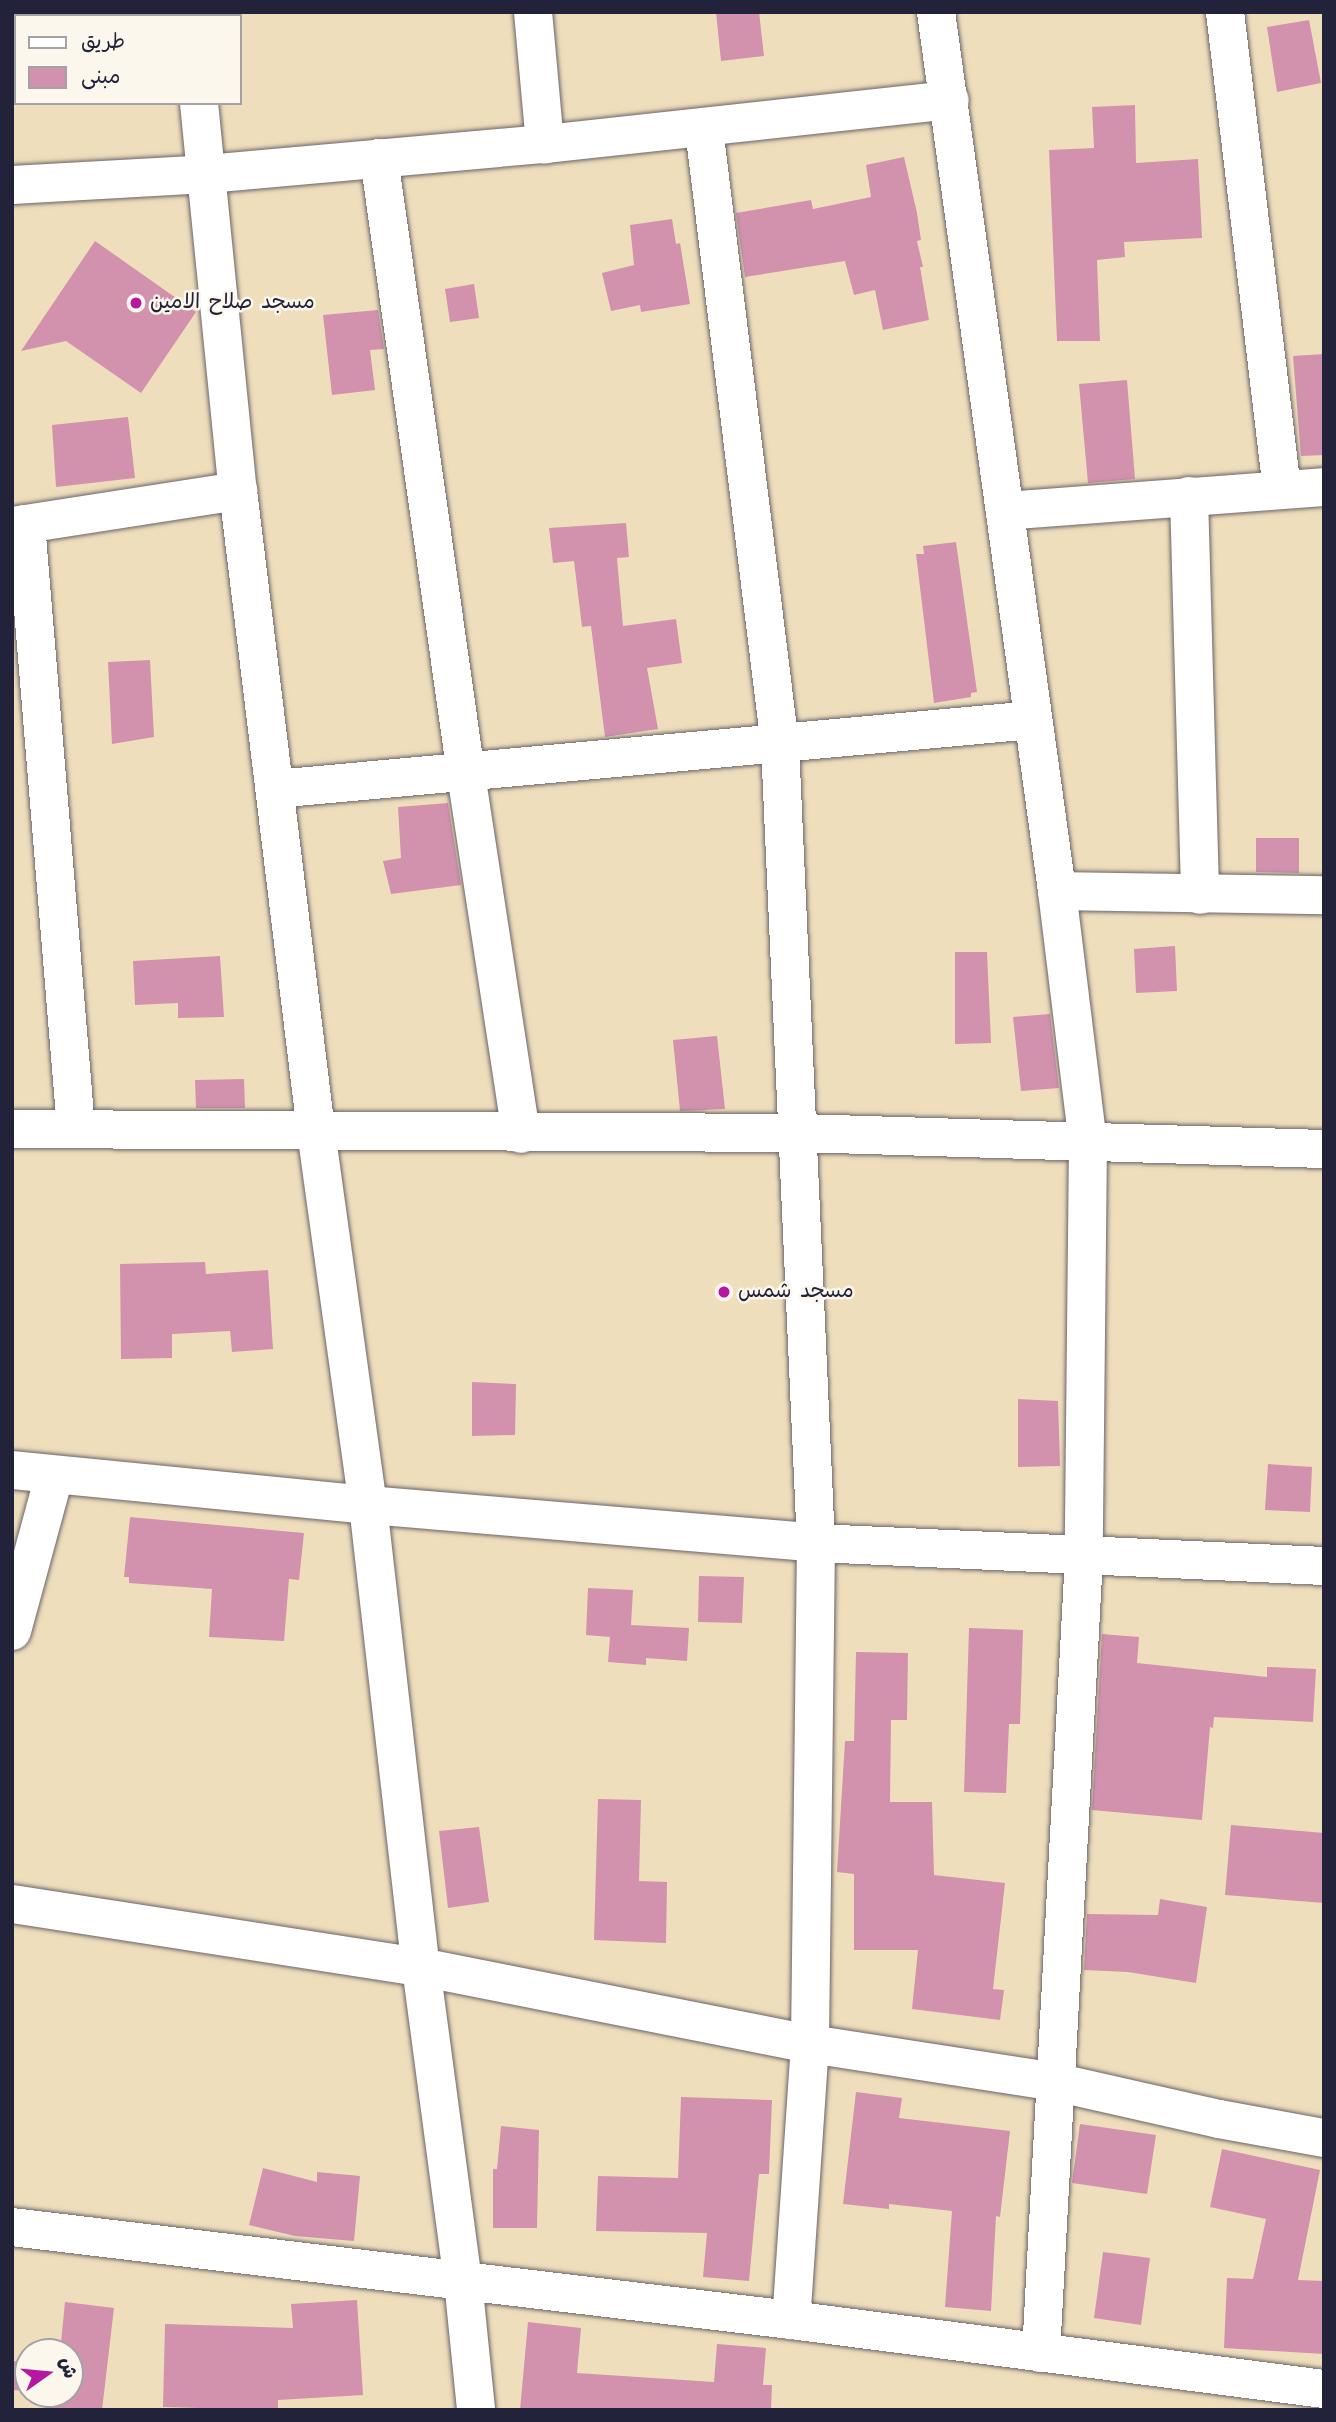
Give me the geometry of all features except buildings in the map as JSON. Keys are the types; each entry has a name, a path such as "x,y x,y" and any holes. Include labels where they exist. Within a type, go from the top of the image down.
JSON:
{"street":[{"path":"533,12 545,144"},
{"path":"936,12 1058,891 1088,1142 1084,1557 1041,2353"},
{"path":"1225,12 1282,490"},
{"path":"12,185 207,174 545,144 704,129 950,100"},
{"path":"199,105 238,491 316,1131 368,1505 421,1967 463,2281 476,2410"},
{"path":"704,129 780,745 800,1133 816,1543 810,2044 790,2320"},
{"path":"380,158 466,774 522,1134"},
{"path":"1005,512 1324,487"},
{"path":"76,1128 19,525 238,491"},
{"path":"1189,496 1200,895"},
{"path":"275,789 466,774 1033,720"},
{"path":"1058,891 1324,895"},
{"path":"12,1129 522,1134 800,1133 1324,1149"},
{"path":"12,1470 368,1505 816,1543 1324,1566"},
{"path":"12,1631 54,1476"},
{"path":"12,1904 421,1967 810,2044 1055,2082 1219,2119 1324,2138"},
{"path":"12,2227 790,2320 1324,2389"}],"place":[{"name":"مسجد صلاح الامين","path":"136,303"},
{"name":"مسجد شمس","path":"724,1292"}]}
